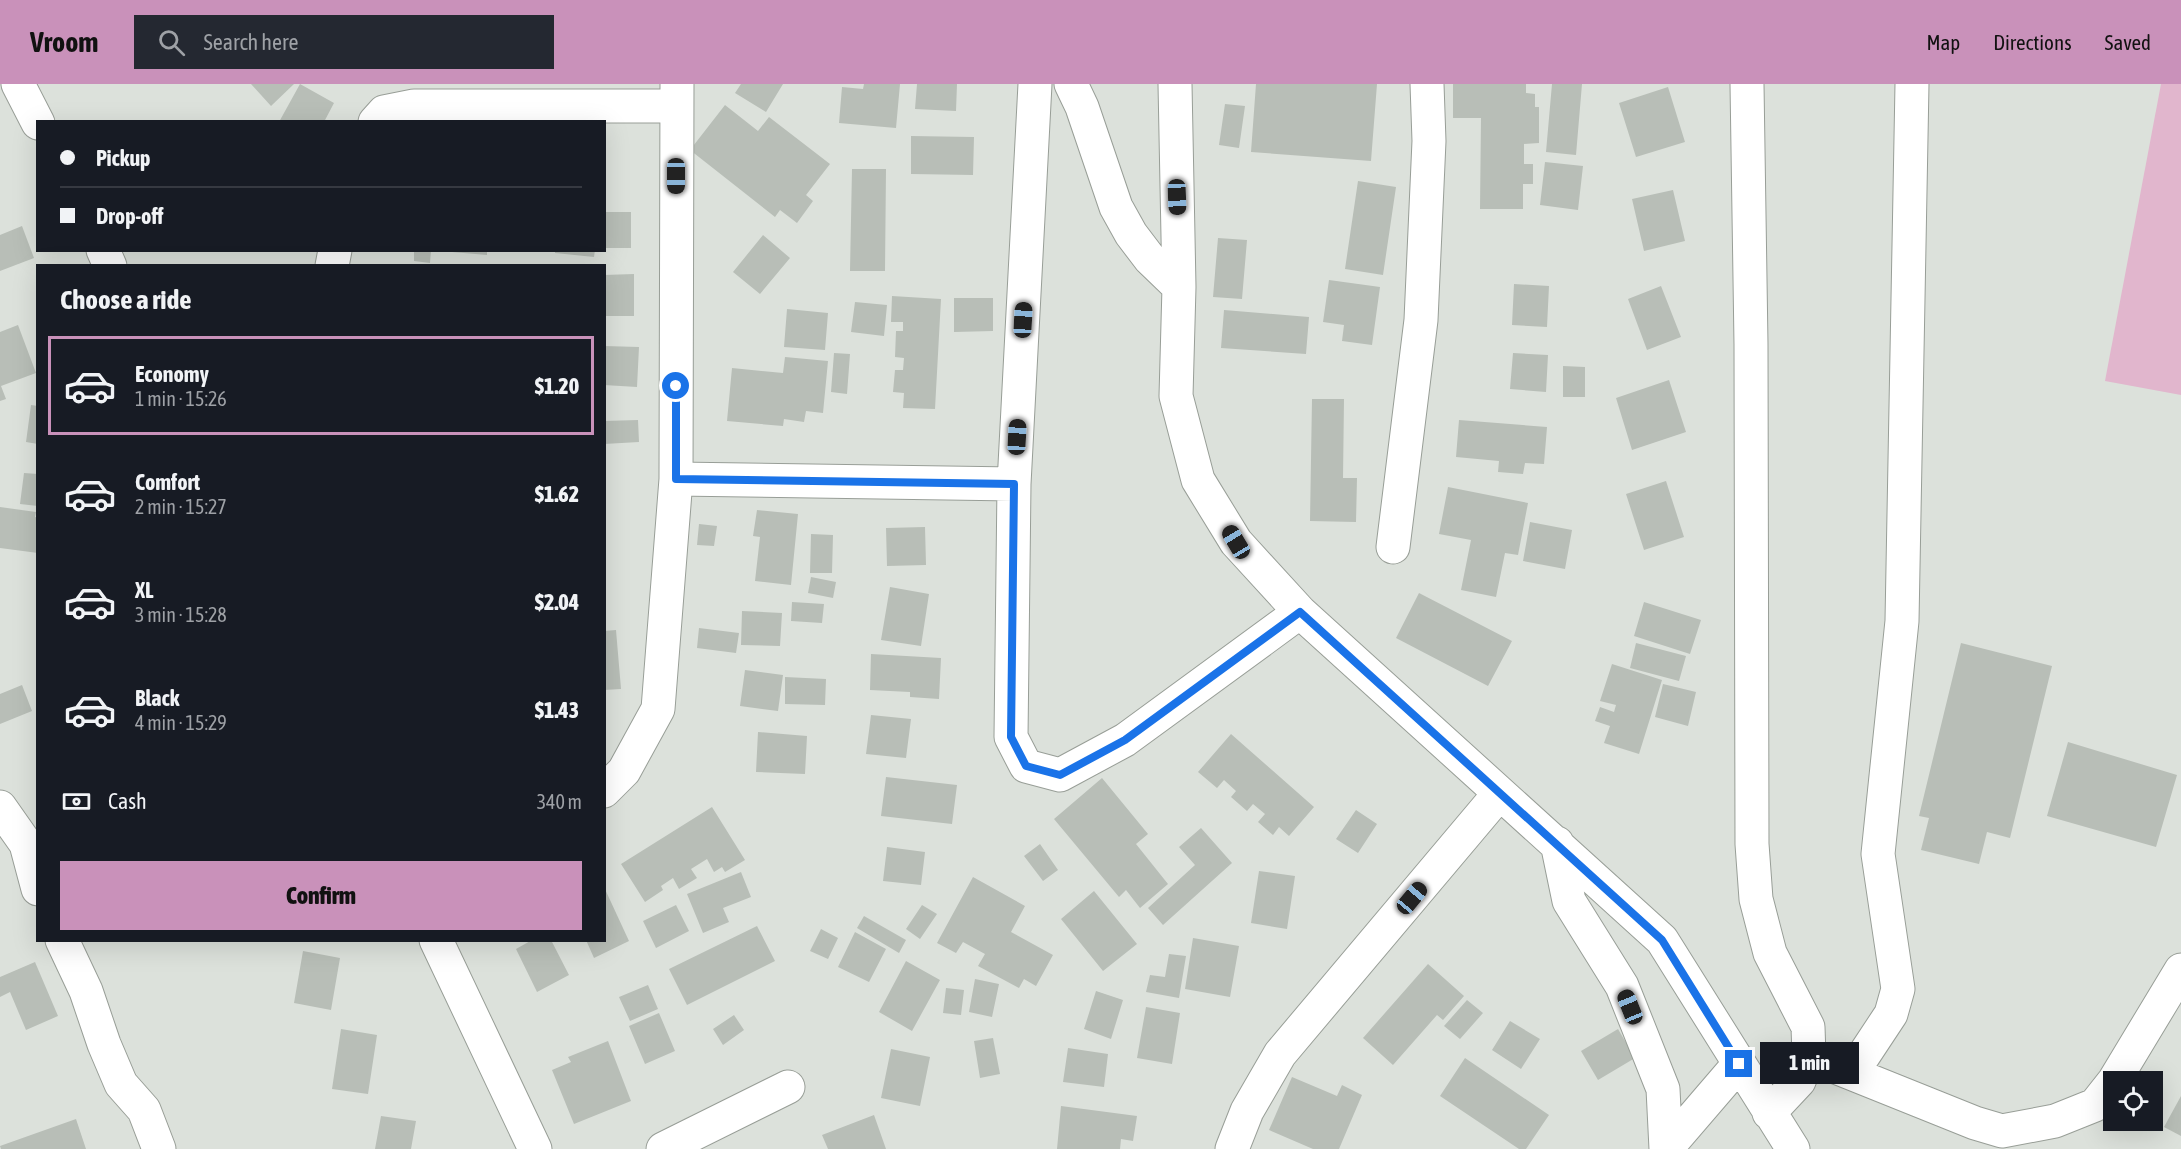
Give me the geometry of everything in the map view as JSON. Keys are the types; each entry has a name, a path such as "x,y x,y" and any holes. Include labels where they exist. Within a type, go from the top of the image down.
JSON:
{"street":[{"path":"18,84 36,120"},
{"path":"1035,84 1014,484 1011,737 1026,766 1060,775 1125,740 1300,612"},
{"path":"1071,84 1082,107 1116,207 1131,234 1150,259 1179,287"},
{"path":"1175,84 1179,287 1176,396 1198,480 1236,542 1300,612 1662,940 1793,1149"},
{"path":"1393,547 1421,320 1430,141 1427,84"},
{"path":"1747,84 1751,356 1752,844 1756,899 1770,953 1808,1027 1809,1056 1799,1081 1769,1113"},
{"path":"1851,1073 1891,1014 1898,988 1878,854 1902,621 1912,84"},
{"path":"377,120 384,112 414,105 676,95 676,479 658,709 624,771 606,789"},
{"path":"676,479 1014,484"},
{"path":"1232,1149 1247,1111 1280,1054 1499,794"},
{"path":"0,807 26,844 36,882"},
{"path":"1557,843 1569,901 1622,986 1663,1089 1666,1149"},
{"path":"63,942 86,991 104,1044 121,1084 144,1110 159,1149"},
{"path":"437,942 535,1149"},
{"path":"1809,1056 1975,1123 2002,1131 2055,1121 2095,1105 2114,1081 2181,970"},
{"path":"1666,1149 1739,1064"},
{"path":"663,1149 788,1087"}],"shaded area":[{"path":"2161,84 2181,84 2181,395 2105,381"}],"building":[{"path":"251,84 294,84 271,106"},
{"path":"300,84 334,103 325,120 280,120"},
{"path":"741,84 783,84 766,112 735,93"},
{"path":"864,84 900,84 896,128 839,123 842,87 863,89"},
{"path":"917,84 957,84 956,111 915,109"},
{"path":"1256,84 1377,84 1371,161 1251,152"},
{"path":"1453,84 1526,84 1526,93 1535,94 1535,107 1539,107 1539,143 1524,144 1524,164 1533,164 1533,184 1523,184 1523,209 1480,209 1481,118 1453,118"},
{"path":"1552,84 1582,84 1576,155 1546,152"},
{"path":"1668,87 1685,142 1636,157 1619,103"},
{"path":"1225,104 1245,106 1239,148 1219,145"},
{"path":"725,105 758,131 769,117 830,164 806,195 813,201 797,223 780,210 775,217 690,150"},
{"path":"911,136 974,137 973,175 911,174"},
{"path":"1545,162 1583,166 1578,210 1540,205"},
{"path":"852,169 886,169 885,271 850,271"},
{"path":"1358,181 1396,187 1383,275 1345,269"},
{"path":"1673,190 1685,241 1644,251 1632,199"},
{"path":"606,212 631,212 631,248 606,248"},
{"path":"22,226 34,258 0,271 0,235"},
{"path":"763,235 790,258 760,294 733,272"},
{"path":"1218,238 1247,240 1242,299 1213,297"},
{"path":"414,252 431,252 430,263 414,261"},
{"path":"452,252 487,252 487,255"},
{"path":"555,252 595,252 594,257"},
{"path":"634,274 634,316 606,316 606,275"},
{"path":"1329,280 1380,287 1372,345 1342,341 1344,325 1323,322"},
{"path":"1514,284 1549,286 1547,327 1512,325"},
{"path":"1661,286 1681,337 1647,350 1628,299"},
{"path":"892,296 941,299 935,409 903,408 904,393 893,392 895,370 903,370 904,358 895,357 896,331 903,331 903,322 891,322"},
{"path":"954,298 993,298 993,331 954,332"},
{"path":"855,302 887,305 884,336 851,332"},
{"path":"787,309 828,313 825,350 784,347"},
{"path":"1224,310 1309,317 1306,354 1221,348"},
{"path":"18,325 36,373 1,386 6,399 0,401 0,332"},
{"path":"606,346 639,347 637,387 606,385"},
{"path":"834,353 850,354 847,394 831,392"},
{"path":"1513,353 1548,355 1546,392 1510,389"},
{"path":"785,357 828,361 823,413 806,411 804,422 784,419 783,426 727,421 732,368 783,373"},
{"path":"1563,366 1585,367 1585,397 1563,397"},
{"path":"1669,380 1686,432 1632,450 1616,398"},
{"path":"1312,399 1344,399 1343,478 1357,478 1356,522 1310,521"},
{"path":"31,405 36,406 36,444 26,442"},
{"path":"638,420 639,442 606,444 606,421"},
{"path":"1459,420 1547,427 1544,464 1525,463 1523,474 1498,472 1499,461 1456,457"},
{"path":"24,473 36,474 36,506 20,504"},
{"path":"1666,481 1684,537 1644,550 1626,494"},
{"path":"1448,487 1528,503 1518,555 1505,553 1496,597 1461,590 1471,540 1439,534"},
{"path":"0,507 36,512 36,553 0,548"},
{"path":"757,510 798,514 791,585 755,581 760,537 753,536"},
{"path":"1530,522 1572,530 1565,569 1523,561"},
{"path":"699,524 717,526 714,546 697,545"},
{"path":"925,527 926,565 887,566 886,528"},
{"path":"811,534 833,535 832,573 810,573"},
{"path":"811,577 836,582 833,598 808,593"},
{"path":"890,587 929,594 921,646 881,640"},
{"path":"1419,593 1512,641 1488,686 1396,638"},
{"path":"792,602 824,604 822,623 791,621"},
{"path":"1644,602 1701,620 1690,654 1634,636"},
{"path":"742,611 782,613 780,646 741,645"},
{"path":"699,628 739,633 736,653 697,648"},
{"path":"616,630 621,689 606,690 606,631"},
{"path":"1636,643 1686,656 1679,681 1630,668"},
{"path":"1961,643 2052,666 2010,838 1987,832 1979,864 1921,850 1929,818 1919,816"},
{"path":"871,654 941,658 939,699 910,697 910,692 870,690"},
{"path":"1612,664 1662,680 1639,754 1604,743 1610,726 1595,721 1600,707 1614,712 1616,705 1600,701"},
{"path":"745,670 783,675 778,711 740,706"},
{"path":"785,677 826,679 825,705 785,704"},
{"path":"1663,684 1696,692 1688,726 1655,717"},
{"path":"22,685 32,711 0,724 0,694"},
{"path":"871,715 911,719 906,758 866,754"},
{"path":"758,732 807,736 805,774 756,772"},
{"path":"1231,734 1314,807 1289,836 1279,827 1273,835 1258,822 1265,814 1253,804 1247,811 1231,797 1236,791 1224,780 1217,788 1198,772"},
{"path":"2068,742 2177,775 2156,847 2047,816"},
{"path":"886,777 957,785 952,824 881,816"},
{"path":"1102,778 1148,834 1136,844 1168,884 1140,908 1126,890 1119,897 1054,819"},
{"path":"712,807 745,860 725,872 722,867 714,872 707,859 691,869 697,878 679,889 673,878 661,886 663,890 645,902 621,864"},
{"path":"1356,810 1377,824 1358,853 1336,839"},
{"path":"1201,828 1232,863 1163,925 1148,908 1195,865 1179,847"},
{"path":"1040,844 1058,870 1043,881 1024,856"},
{"path":"887,847 925,852 921,885 883,881"},
{"path":"1259,871 1295,876 1287,929 1251,923"},
{"path":"741,872 751,897 723,908 729,922 703,933 687,894"},
{"path":"973,877 1025,906 1011,932 1053,955 1036,986 1024,979 1019,988 978,966 985,954 963,942 956,953 937,943"},
{"path":"606,891 629,941 594,958 587,942 606,942"},
{"path":"1094,891 1137,944 1103,971 1061,919"},
{"path":"676,905 689,931 656,948 643,921"},
{"path":"922,905 937,914 920,939 906,929"},
{"path":"864,916 906,940 899,953 857,928"},
{"path":"757,926 775,961 687,1005 669,969"},
{"path":"821,929 838,938 828,959 810,951"},
{"path":"855,932 886,949 869,982 838,967"},
{"path":"1193,938 1239,946 1230,997 1185,989"},
{"path":"528,942 552,942 569,975 537,992 516,949"},
{"path":"303,951 340,958 331,1010 294,1003"},
{"path":"1169,954 1186,956 1179,998 1146,992 1150,975 1165,977"},
{"path":"906,961 940,980 912,1031 879,1012"},
{"path":"35,962 58,1016 26,1030 10,992 0,997 0,977"},
{"path":"1428,964 1464,996 1443,1020 1437,1015 1393,1065 1363,1038"},
{"path":"975,979 999,984 992,1017 969,1012"},
{"path":"648,985 658,1009 630,1021 619,997"},
{"path":"946,988 964,990 961,1015 943,1013"},
{"path":"1096,991 1123,1000 1111,1039 1084,1029"},
{"path":"1467,1000 1483,1013 1460,1039 1444,1026"},
{"path":"1146,1007 1180,1013 1172,1064 1137,1058"},
{"path":"659,1013 675,1051 645,1064 629,1026"},
{"path":"734,1015 744,1030 723,1045 713,1029"},
{"path":"1510,1021 1540,1039 1521,1069 1492,1050"},
{"path":"341,1029 377,1035 368,1094 332,1089"},
{"path":"1618,1029 1635,1058 1598,1080 1581,1051"},
{"path":"993,1038 1000,1074 980,1078 974,1041"},
{"path":"608,1041 631,1101 574,1124 552,1070 571,1062 568,1057"},
{"path":"1068,1048 1108,1054 1104,1087 1063,1082"},
{"path":"891,1049 930,1057 920,1106 881,1098"},
{"path":"1465,1058 1549,1115 1526,1149 1519,1149 1440,1096"},
{"path":"1292,1077 1337,1096 1342,1085 1362,1095 1339,1149 1313,1149 1269,1130"},
{"path":"2181,1096 2181,1136 2164,1127"},
{"path":"1061,1106 1137,1116 1133,1141 1121,1139 1120,1149 1057,1149"},
{"path":"874,1115 886,1149 828,1149 822,1135"},
{"path":"381,1116 416,1121 411,1149 375,1149"},
{"path":"76,1119 86,1149 1,1149 0,1146"}],"route":[{"path":"676,386 676,479 1014,484 1011,737 1026,766 1060,775 1125,740 1300,612 1662,940 1739,1064"}]}
